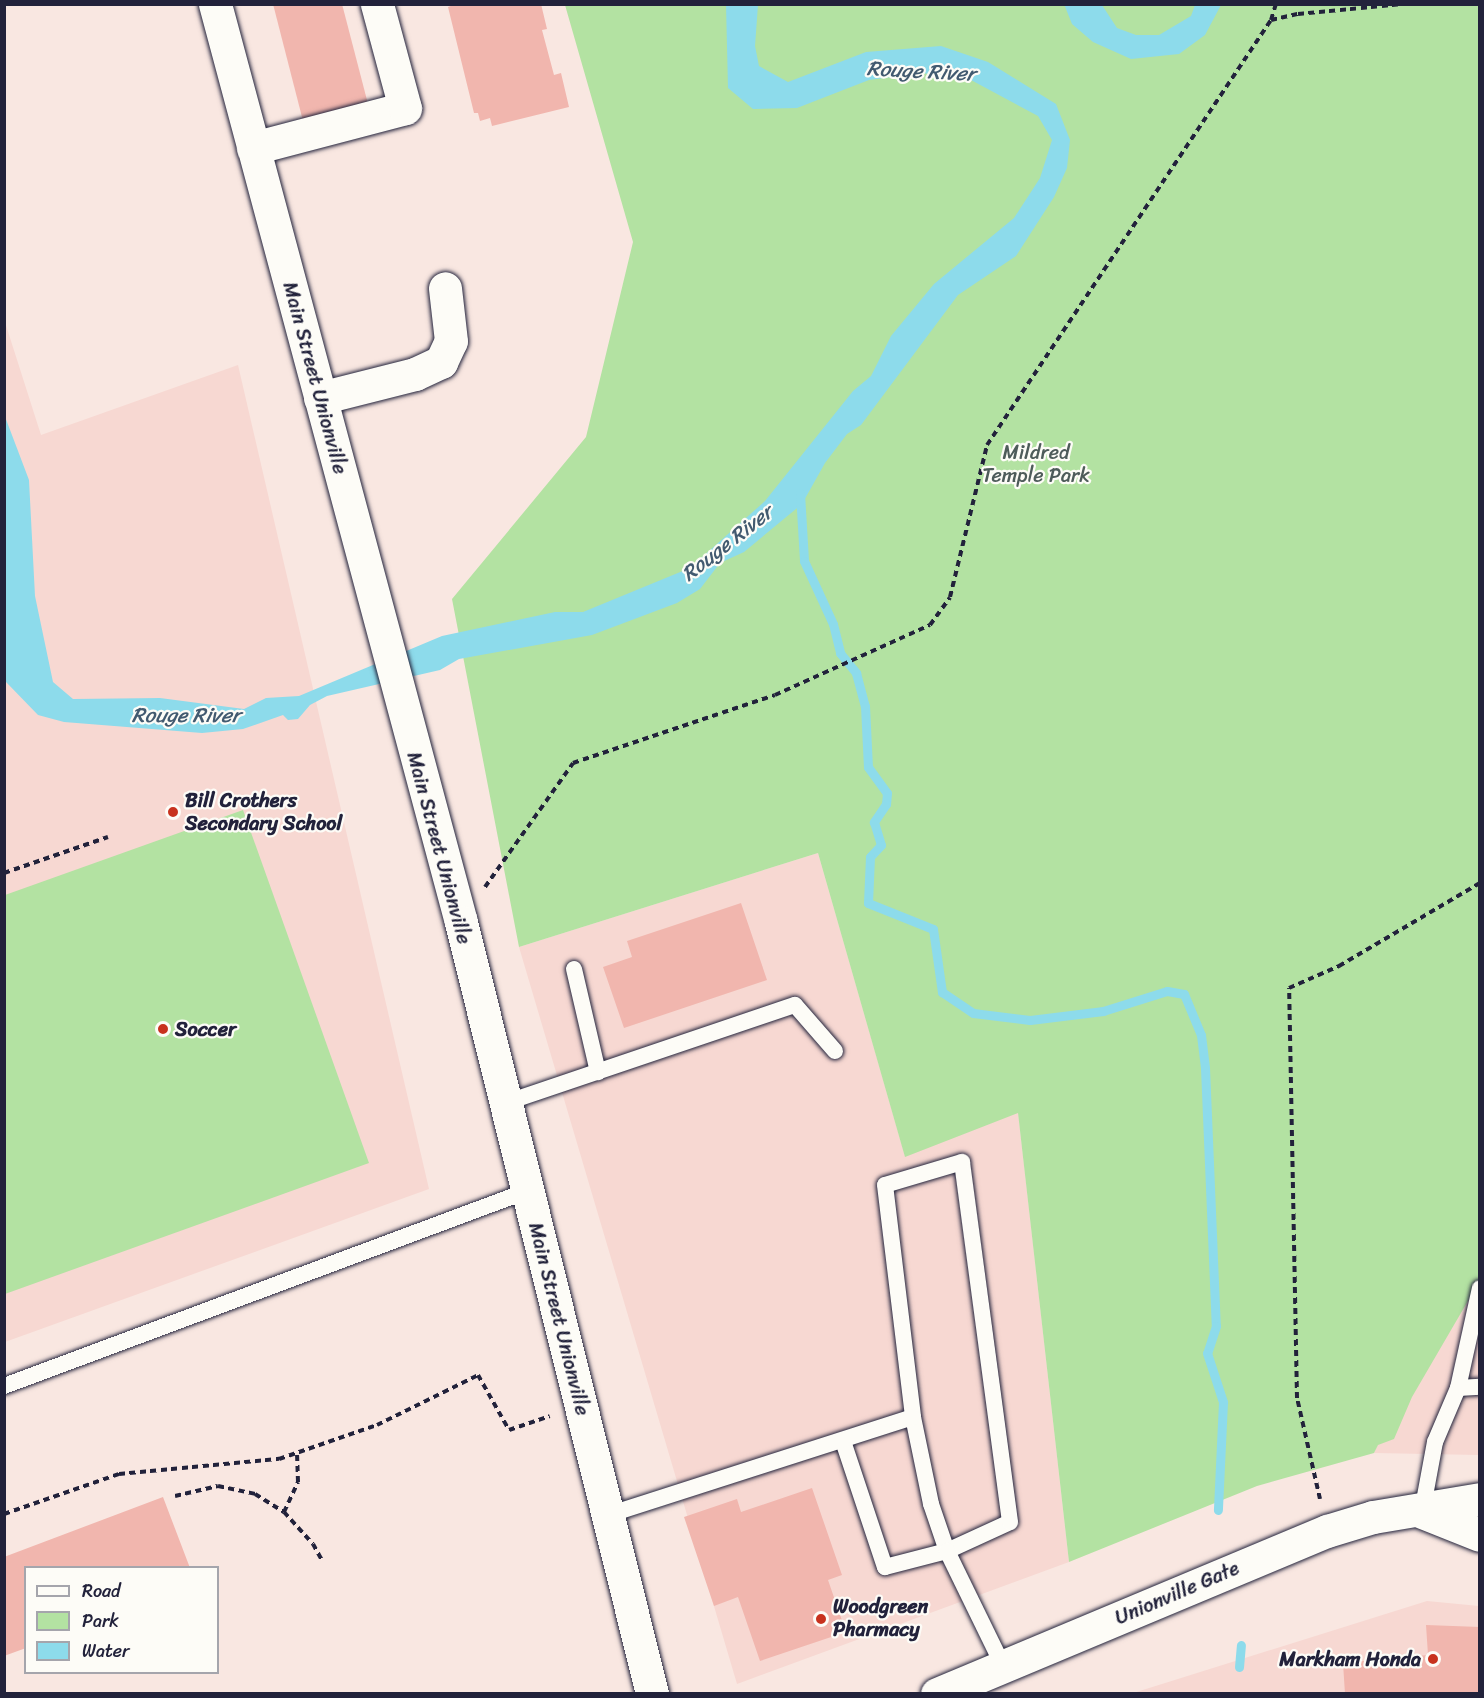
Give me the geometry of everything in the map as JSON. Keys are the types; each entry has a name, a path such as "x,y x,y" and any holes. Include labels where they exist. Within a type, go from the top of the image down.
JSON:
{"main road":[{"name":"Main Street Unionville","path":"215,4 371,588 406,730 460,922 652,1694"},
{"path":"253,148 405,108 377,4"},
{"path":"320,398 415,374 441,362 451,340 445,288"},
{"name":"Unionville Gate","path":"937,1694 1327,1530 1373,1516 1422,1512 1479,1499"},
{"name":"Unionville Gate","path":"1422,1512 1479,1535"}],"lane":[{"path":"574,969 598,1072"},
{"path":"506,1103 795,1005 835,1051"},
{"path":"843,1441 885,1567 947,1551 1010,1522 962,1162 885,1185 913,1418 932,1504 947,1551 1003,1666"},
{"path":"4,1386 527,1191"},
{"path":"1422,1512 1434,1442 1458,1388 1479,1288"},
{"path":"1458,1388 1479,1388"},
{"path":"608,1515 913,1418"}],"path":[{"path":"460,922 573,763 775,695 930,625 950,597 987,445 1271,20 1276,4"},
{"path":"1271,20 1298,14 1403,4"},
{"path":"4,873 108,837"},
{"path":"1327,1530 1297,1398 1289,988 1339,966 1479,883"},
{"path":"4,1514 119,1474 279,1459 377,1425 478,1375 509,1430 580,1406"},
{"path":"284,1512 298,1482 297,1452"},
{"path":"175,1496 218,1486 255,1494 284,1512 313,1544 322,1560"}],"shaded area":[{"name":"Bill Crothers Secondary School","path":"4,319 41,435 238,365 429,1189 5,1342"},
{"path":"818,853 905,1156 1018,1112 1069,1562 737,1684 519,947"},
{"path":"1479,1214 1479,1455 1374,1453"},
{"path":"1427,1601 1479,1606 1479,1693 1130,1694"}],"green space":[{"name":"Mildred Temple Park","path":"565,5 1479,5 1479,1282 1412,1397 1394,1439 1378,1445 1374,1453 1257,1486 1069,1562 1018,1113 905,1157 818,853 519,947 452,599 586,437 633,242"},
{"name":"Soccer","path":"243,810 369,1163 5,1294 5,895"}],"water":[{"path":"1064,4 1102,5 1117,28 1136,35 1159,35 1191,16 1195,5 1221,5 1205,35 1179,54 1131,59 1093,42 1072,24"},
{"name":"Rouge River","path":"726,5 758,5 755,46 759,66 788,82 866,52 941,46 988,62 1056,104 1070,140 1067,168 1054,197 1016,256 958,295 861,425 847,434 825,463 802,504 744,552 720,563 700,589 677,603 592,635 459,659 440,670 327,696 310,705 298,719 288,720 283,715 243,729 202,733 64,722 38,715 6,682 4,414 29,480 35,596 53,682 73,699 160,698 244,709 266,698 299,696 442,636 555,612 583,612 690,568 765,501 853,391 871,376 891,336 934,284 1014,218 1040,178 1052,140 1038,116 971,80 922,73 869,80 797,108 753,109 728,88"}],"building":[{"path":"273,4 342,4 368,104 303,121"},
{"path":"456,4 541,4 547,29 542,30 554,75 561,73 569,107 492,126 490,118 480,121 478,113 474,113 448,7"},
{"path":"741,903 767,980 624,1028 603,967 632,957 627,941"},
{"path":"812,1488 842,1575 828,1580 846,1632 760,1661 738,1597 714,1606 684,1517 737,1499 741,1512"},
{"path":"163,1497 189,1566 24,1566 24,1649 4,1656 4,1557"},
{"name":"Markham Honda","path":"1426,1625 1480,1627 1480,1694 1345,1694 1343,1663 1428,1655"}],"waterway":[{"path":"800,493 804,561 833,624 840,653 856,673 865,706 868,767 887,793 886,804 874,822 881,845 870,857 868,903 933,929 942,992 973,1013 1030,1020 1103,1011 1167,991 1184,994 1201,1035 1205,1068 1216,1326 1207,1353 1223,1402 1218,1510"},
{"path":"1239,1667 1241,1645"}],"place":[{"name":"Bill Crothers Secondary School","path":"173,812"},
{"name":"Soccer","path":"163,1029"},
{"name":"Woodgreen Pharmacy","path":"821,1619"},
{"name":"Markham Honda","path":"1433,1659"}]}
